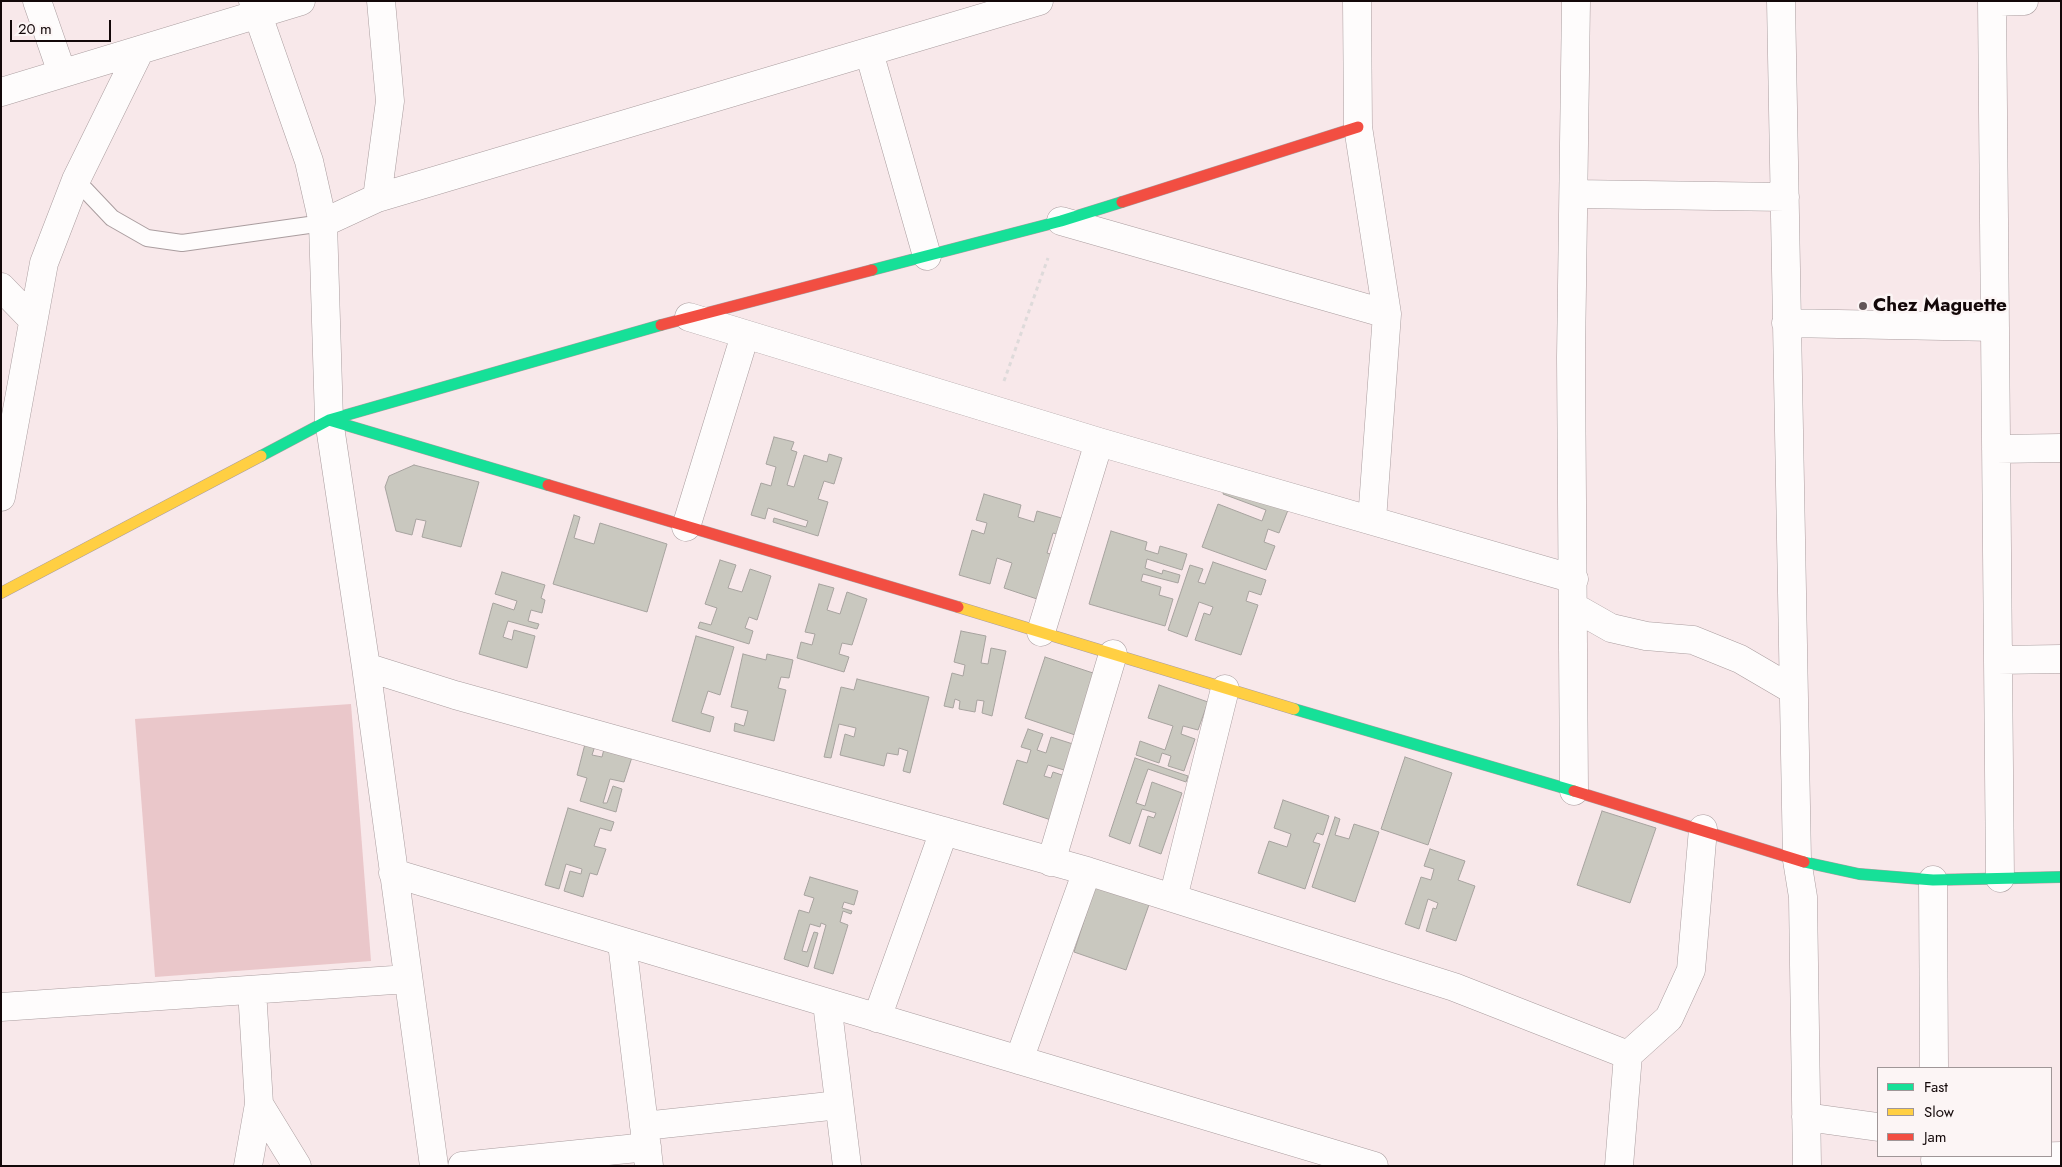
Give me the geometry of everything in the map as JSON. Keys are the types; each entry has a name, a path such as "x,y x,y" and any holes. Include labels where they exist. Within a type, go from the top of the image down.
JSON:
{"street":[{"path":"37,1 62,73"},
{"path":"1,92 140,50 255,8 301,1"},
{"path":"377,198 390,102 381,1"},
{"path":"323,223 377,198 1038,1"},
{"path":"1357,1 1358,127 1387,314 1372,520"},
{"path":"1574,791 1572,357 1576,1"},
{"path":"1781,1 1793,690 1797,860 1803,898 1807,1166"},
{"path":"2000,878 1992,2 2024,1"},
{"path":"255,8 309,160 323,223 329,420 366,667 434,1166"},
{"path":"1,497 44,263 76,180 140,50"},
{"path":"869,52 927,256"},
{"path":"1,593 329,420 689,318 1061,221 1358,127"},
{"path":"1574,194 1784,197"},
{"path":"1061,221 1387,314"},
{"path":"1,287 34,320"},
{"path":"689,318 1099,442 1574,579"},
{"path":"1786,323 1995,327"},
{"path":"686,527 745,335"},
{"path":"329,420 1226,689 1574,791 1797,860 1859,874 1933,880 2061,876"},
{"path":"1041,632 1099,442"},
{"path":"1996,449 2061,448"},
{"path":"1574,607 1611,628 1646,636 1693,640 1740,659 1793,690"},
{"path":"1052,862 1113,654"},
{"path":"1998,660 2061,659"},
{"path":"366,667 455,695 1087,871 1454,987 1628,1055"},
{"path":"1173,898 1226,689"},
{"path":"1619,1166 1628,1055 1669,1018 1691,970 1703,830"},
{"path":"877,1018 944,831"},
{"path":"1019,1060 1087,871"},
{"path":"393,873 622,943 1374,1166"},
{"path":"1933,880 1934,1067"},
{"path":"622,943 646,1146"},
{"path":"1,1007 408,979"},
{"path":"248,1166 259,1104 252,990"},
{"path":"827,1003 847,1166"},
{"path":"259,1104 297,1166"},
{"path":"462,1166 646,1146 839,1105"},
{"path":"1806,1117 1877,1127"},
{"path":"1935,1160 2030,1157"}],"lane":[{"path":"76,180 112,218 147,238 182,243 323,223"}],"path":[{"path":"993,410 1061,221"}],"shaded area":[{"path":"351,704 371,961 155,977 135,719"}],"building":[{"path":"774,437 794,442 791,450 797,452 787,485 794,487 804,455 827,462 829,454 842,458 834,484 824,481 818,499 828,502 818,536 773,522 774,518 806,527 808,521 768,508 765,519 751,515 761,483 771,486 776,467 766,464"},
{"path":"414,465 479,482 461,547 422,537 426,521 416,519 412,535 396,531 385,487 389,476"},
{"path":"1225,487 1290,505 1279,533 1268,529 1264,542 1275,546 1266,570 1202,547 1218,504 1262,521 1266,510 1223,494"},
{"path":"984,494 1021,505 1018,517 1034,522 1037,511 1065,519 1060,535 1053,533 1047,553 1054,555 1040,600 1004,588 1012,563 997,558 990,584 959,575 972,530 984,534 987,523 976,520"},
{"path":"574,515 580,517 574,538 594,544 600,523 667,544 647,612 553,584"},
{"path":"1111,531 1147,542 1145,550 1158,554 1160,546 1187,554 1182,570 1147,559 1145,568 1162,574 1163,570 1180,575 1178,583 1143,574 1141,581 1161,587 1159,595 1173,599 1165,626 1089,604"},
{"path":"720,560 736,565 728,588 742,592 750,569 771,576 757,620 749,617 745,628 753,631 749,644 698,628 700,622 711,625 717,608 705,604"},
{"path":"1213,562 1266,580 1261,595 1249,591 1246,601 1258,605 1241,655 1195,640 1204,613 1210,615 1213,607 1199,602 1187,637 1168,630 1190,565 1203,569 1198,582 1205,584"},
{"path":"502,572 545,585 541,598 545,600 542,613 531,610 528,621 539,624 537,629 508,621 503,637 512,640 514,630 535,636 527,668 479,654 493,603 514,610 517,601 495,594"},
{"path":"819,584 834,588 827,610 840,614 847,592 867,599 852,645 842,643 839,654 849,657 844,672 797,658 801,642 812,645 815,634 805,632"},
{"path":"961,631 986,636 981,663 988,664 991,648 1006,651 992,716 982,713 984,701 977,700 975,712 959,709 960,701 955,699 953,708 944,706 952,673 963,676 965,665 954,662"},
{"path":"696,636 734,647 720,695 708,691 701,713 714,717 710,732 672,721"},
{"path":"743,654 766,660 767,654 793,660 789,678 781,677 778,688 786,690 774,741 734,731 735,723 744,726 748,711 731,707"},
{"path":"1045,657 1102,676 1081,737 1025,718"},
{"path":"857,679 929,697 910,773 903,771 908,751 899,748 898,755 887,753 884,766 840,755 845,734 854,737 856,728 839,724 831,758 824,757 841,687 854,690"},
{"path":"1159,685 1208,702 1198,730 1183,726 1181,734 1195,739 1184,771 1168,766 1171,756 1162,753 1159,763 1136,755 1140,741 1165,750 1173,726 1148,718"},
{"path":"1028,729 1043,734 1037,750 1046,753 1051,737 1076,745 1067,771 1048,765 1044,776 1051,778 1053,772 1065,776 1051,820 1003,804 1017,760 1027,763 1031,750 1021,747"},
{"path":"585,744 595,746 592,755 602,757 604,749 632,757 624,782 610,779 603,803 607,803 613,786 622,789 616,812 580,801 587,778 577,775"},
{"path":"1405,757 1452,773 1428,845 1381,829"},
{"path":"1135,758 1188,776 1186,782 1148,769 1139,794 1136,803 1145,806 1152,782 1182,793 1161,854 1139,846 1148,816 1154,818 1156,813 1142,809 1130,844 1109,836"},
{"path":"1283,800 1329,816 1323,835 1317,833 1313,842 1320,844 1305,889 1258,873 1269,841 1287,847 1291,834 1274,828"},
{"path":"568,808 614,822 611,831 600,828 594,846 606,849 597,875 590,873 583,897 564,891 570,871 581,874 582,869 566,864 559,889 545,885"},
{"path":"1602,811 1656,828 1630,903 1577,885"},
{"path":"1335,817 1340,819 1335,835 1349,839 1354,824 1379,832 1355,902 1312,887"},
{"path":"1430,849 1465,861 1458,880 1475,886 1456,941 1426,931 1433,908 1436,909 1438,903 1428,899 1419,929 1405,924 1421,877 1431,880 1434,869 1424,866"},
{"path":"810,877 858,891 854,905 844,902 842,908 852,911 851,914 843,911 840,922 848,925 833,974 814,968 826,925 821,923 820,927 810,924 802,951 807,952 814,932 818,933 808,967 784,959 799,910 809,913 814,898 804,895"},
{"path":"1097,880 1151,899 1126,970 1074,952"}],"traffic: fast":[{"path":"872,270 1061,221 1122,202"},
{"path":"261,456 329,420 661,325"},
{"path":"329,420 548,485"},
{"path":"1294,709 1574,791"},
{"path":"1804,862 1859,874 1933,880 2061,877"}],"traffic: slow":[{"path":"1,593 261,456"},
{"path":"958,607 1294,709"}],"traffic: jam":[{"path":"1122,202 1358,127"},
{"path":"661,325 872,270"},
{"path":"548,485 958,607"},
{"path":"1574,791 1804,862"}],"place":[{"name":"Chez Maguette","path":"1863,306"}]}
